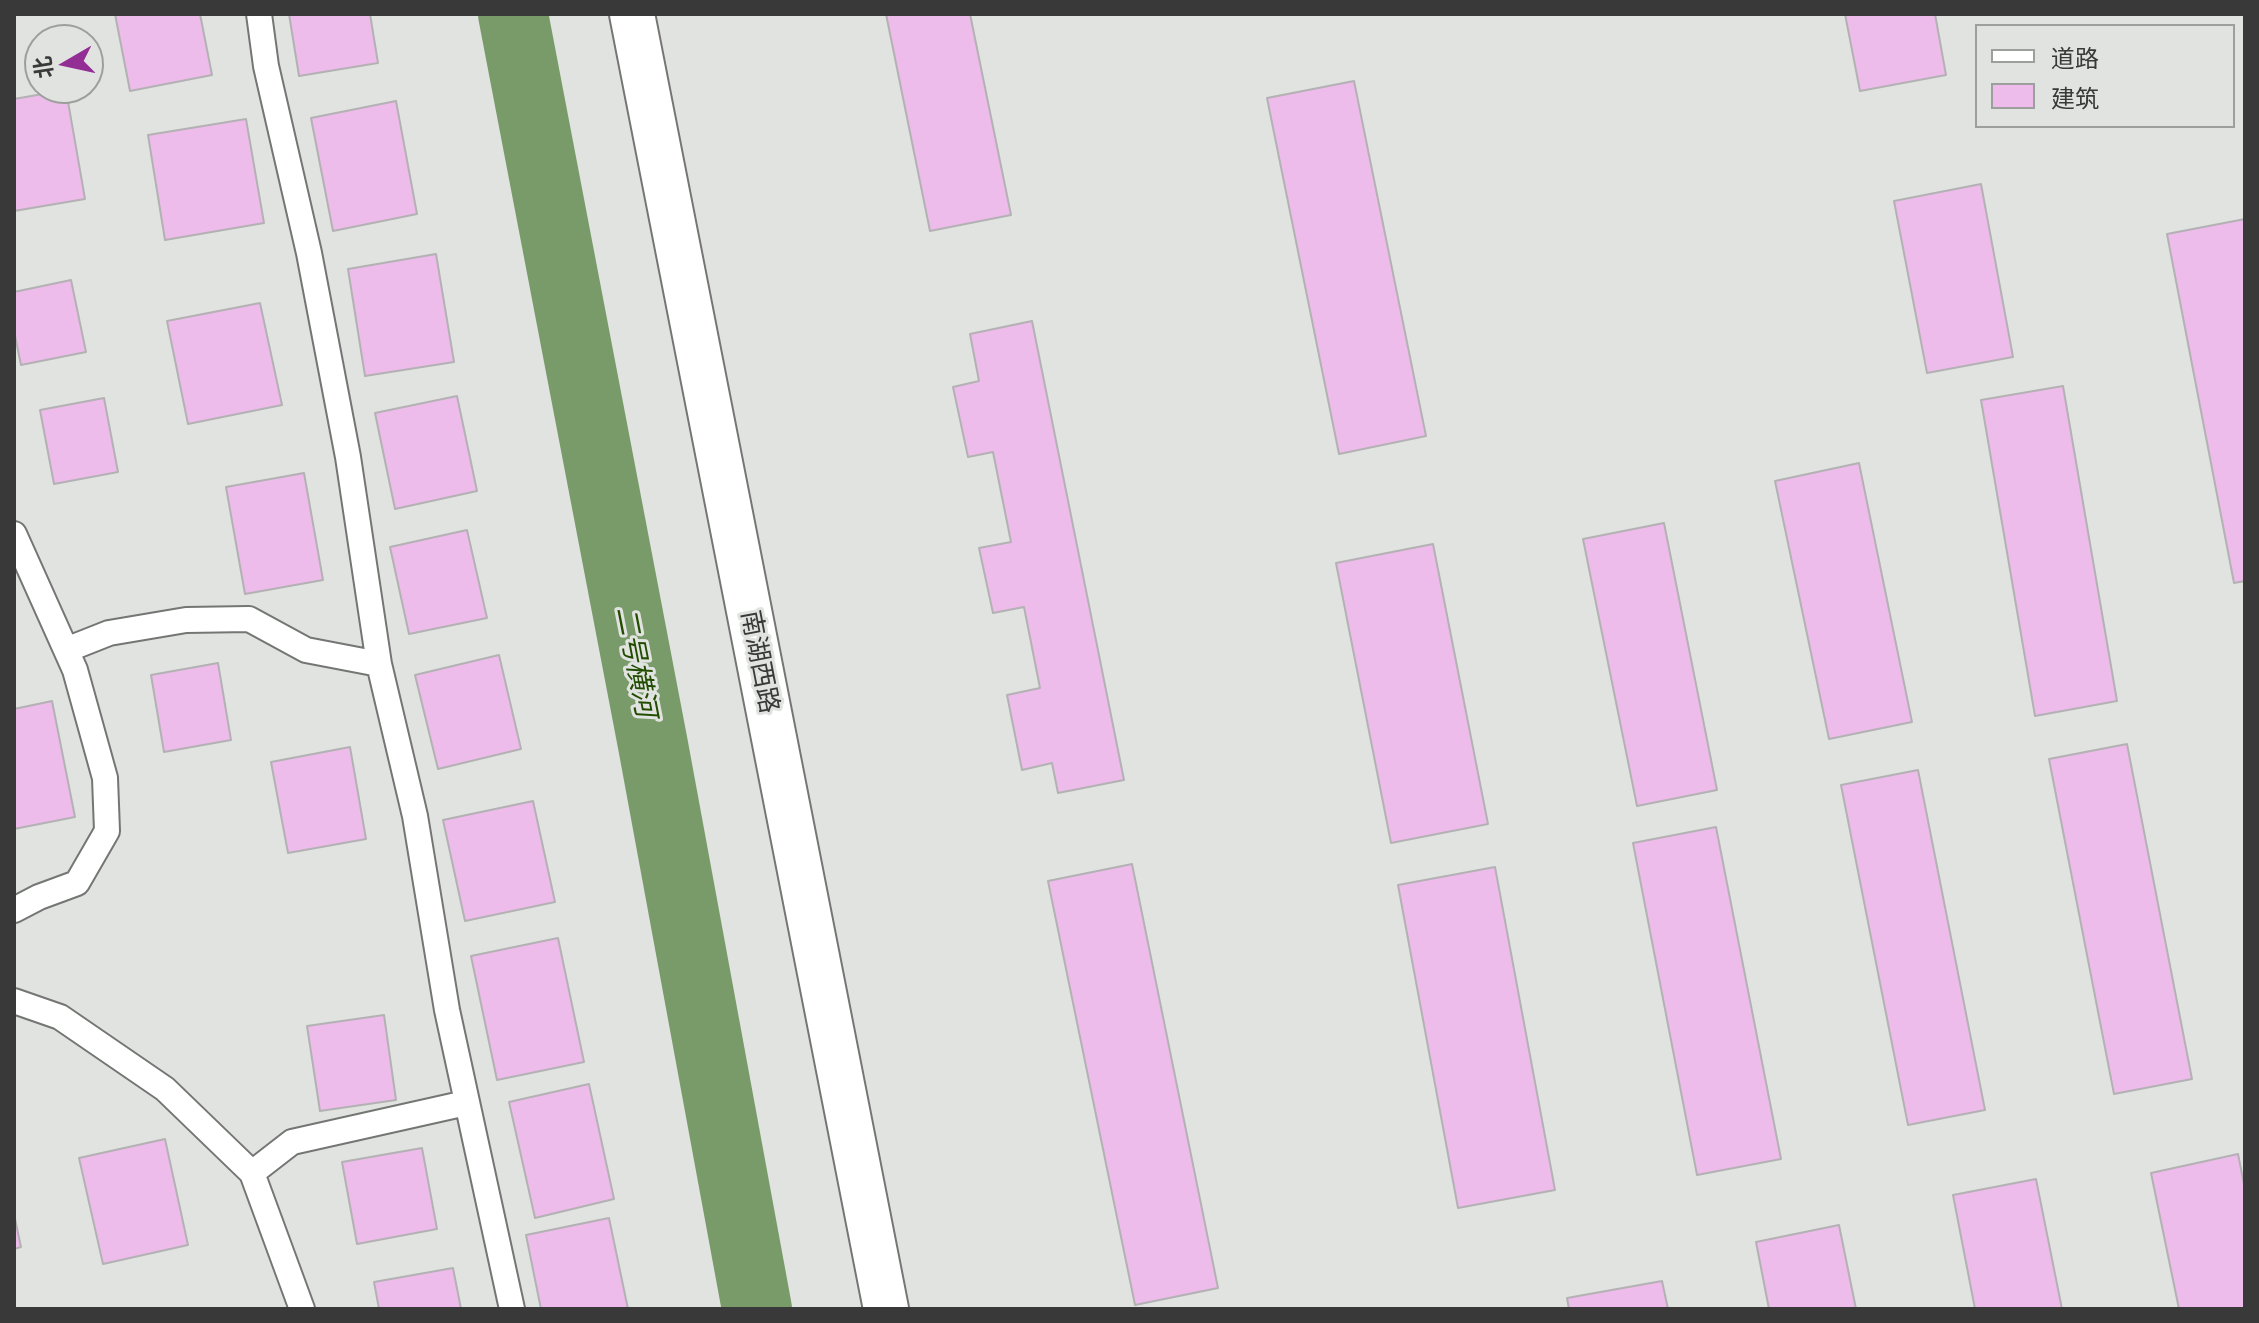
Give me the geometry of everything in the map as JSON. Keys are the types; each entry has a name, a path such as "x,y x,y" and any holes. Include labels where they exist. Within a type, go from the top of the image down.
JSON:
{"street":[{"name":"南湖西路","path":"632,14 886,1309"}],"lane":[{"path":"259,14 266,66 309,253 348,457 379,664 415,816 447,1010 512,1309"},
{"path":"14,534 75,670 105,778 107,831 77,883 14,910"},
{"path":"66,650 109,633 186,620 249,619 306,650 379,664"},
{"path":"14,1001 60,1017 165,1089 252,1173 302,1309"},
{"path":"252,1173 292,1142 466,1103"}],"building":[{"path":"115,14 200,14 212,75 130,91"},
{"path":"289,14 370,14 378,63 299,76"},
{"path":"886,14 970,14 1011,215 930,231"},
{"path":"1845,14 1935,14 1946,75 1860,91"},
{"path":"1354,81 1426,436 1339,454 1267,98"},
{"path":"24,97 24,104 68,104 85,199 14,211 14,99"},
{"path":"396,101 417,214 333,231 311,118"},
{"path":"246,119 264,223 165,240 148,135"},
{"path":"1981,184 2013,357 1927,373 1894,201"},
{"path":"2245,219 2245,581 2234,583 2167,234"},
{"path":"436,254 454,362 365,376 348,269"},
{"path":"71,280 86,352 21,365 14,331 14,292"},
{"path":"260,303 282,405 188,424 167,321"},
{"path":"1032,321 1124,780 1058,793 1052,763 1022,770 1007,695 1040,688 1024,607 993,613 979,548 1011,542 993,452 968,457 953,387 979,381 970,334"},
{"path":"2063,386 2117,701 2035,716 1981,400"},
{"path":"457,396 477,491 395,509 375,413"},
{"path":"104,398 118,472 54,484 40,410"},
{"path":"1859,463 1912,722 1829,739 1775,481"},
{"path":"304,473 323,580 245,594 226,487"},
{"path":"1664,523 1717,790 1637,806 1583,539"},
{"path":"467,530 487,618 409,634 390,547"},
{"path":"1433,544 1488,824 1391,843 1336,563"},
{"path":"499,655 521,749 438,769 415,675"},
{"path":"218,663 231,740 164,752 151,675"},
{"path":"52,701 75,817 14,829 14,709"},
{"path":"2127,744 2192,1079 2114,1094 2049,759"},
{"path":"350,747 366,839 288,853 271,762"},
{"path":"1918,770 1985,1110 1908,1125 1841,785"},
{"path":"533,801 555,902 465,921 443,820"},
{"path":"1716,827 1781,1159 1697,1175 1633,843"},
{"path":"1132,864 1218,1288 1135,1305 1048,881"},
{"path":"1495,867 1555,1190 1458,1208 1398,885"},
{"path":"558,938 584,1062 497,1080 471,956"},
{"path":"384,1015 396,1100 320,1111 307,1026"},
{"path":"589,1084 614,1199 535,1218 509,1102"},
{"path":"165,1139 188,1245 103,1264 79,1158"},
{"path":"422,1148 437,1229 357,1244 342,1162"},
{"path":"2238,1154 2245,1189 2245,1309 2179,1309 2151,1173"},
{"path":"2036,1179 2062,1309 1975,1309 1953,1195"},
{"path":"14,1214 21,1247 14,1249"},
{"path":"609,1218 628,1309 541,1309 526,1235"},
{"path":"1839,1225 1856,1309 1769,1309 1756,1242"},
{"path":"453,1268 461,1309 379,1309 374,1282"},
{"path":"1662,1281 1668,1309 1569,1309 1567,1298"}],"waterway":[{"name":"二号横河","path":"513,14 757,1309"}]}
